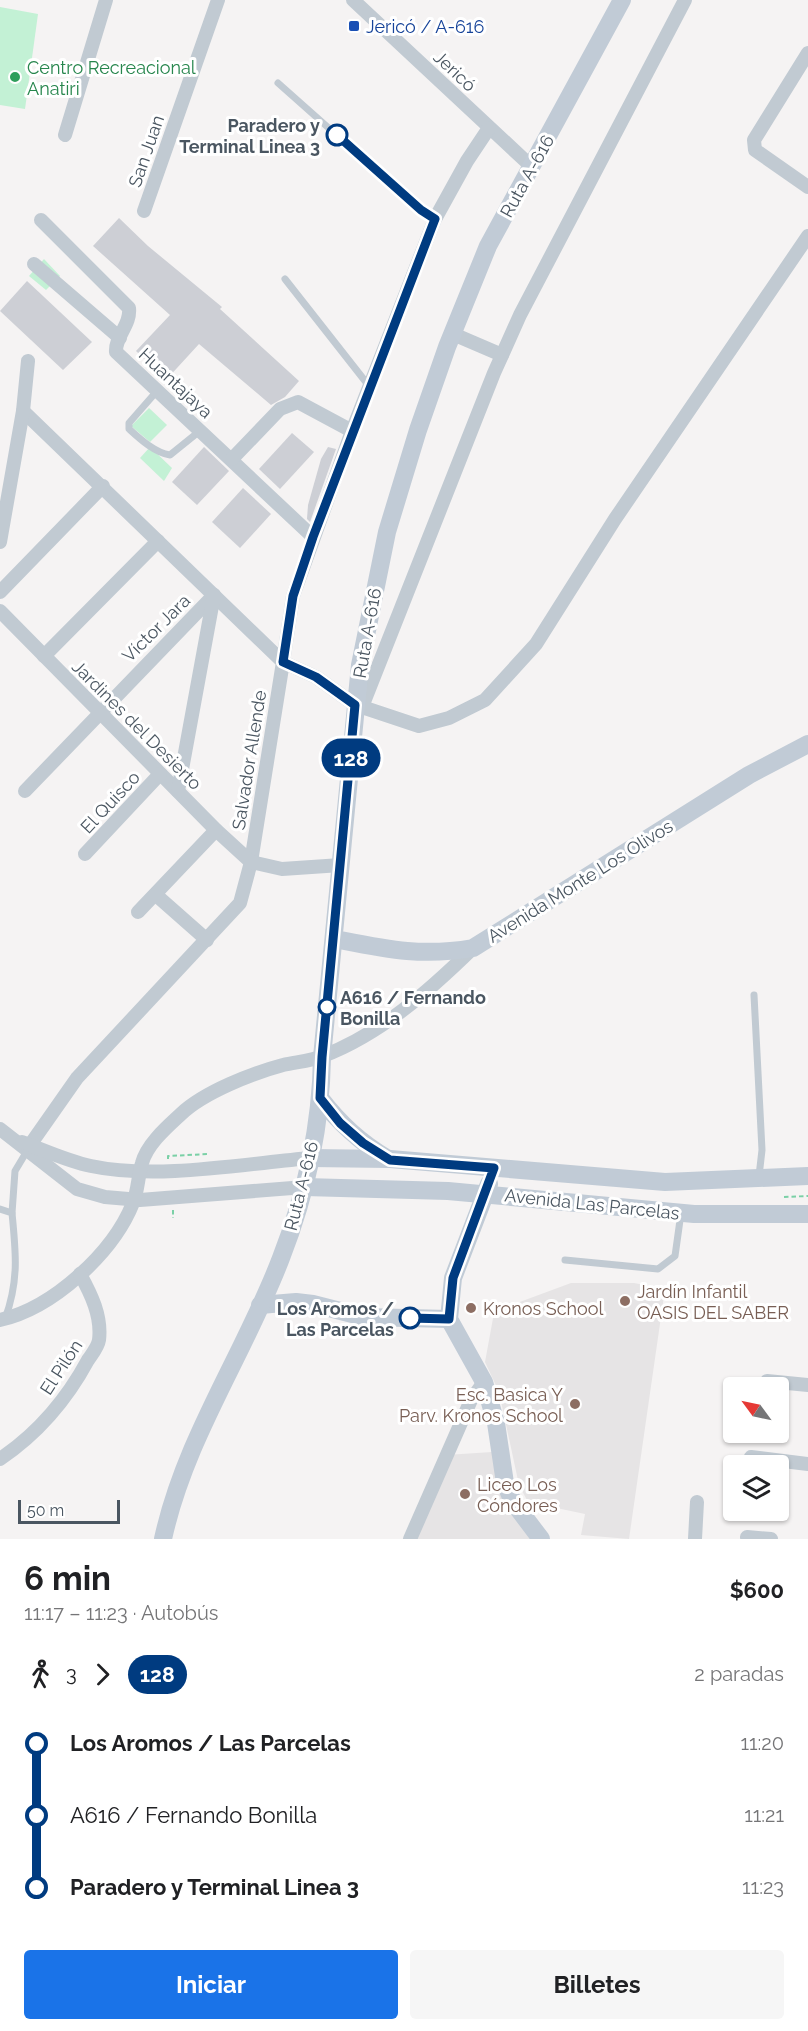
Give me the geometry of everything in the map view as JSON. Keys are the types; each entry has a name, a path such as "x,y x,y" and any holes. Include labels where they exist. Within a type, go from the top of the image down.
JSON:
{"main road":[{"name":"Ruta A-616","path":"163,1539 187,1458 281,1258 304,1187 320,1098 341,865 373,594 387,532 418,430 488,246 622,0"},
{"name":"Avenida Monte Los Olivos","path":"335,939 407,952 439,954 473,948 748,775 808,744"},
{"path":"320,1098 340,1123 363,1143 390,1160"},
{"name":"Avenida Las Parcelas","path":"310,1158 390,1160 645,1182 808,1176"},
{"path":"494,1168 453,1278 449,1319 484,1382 496,1424 505,1483 524,1520 541,1539"},
{"name":"Avenida Las Parcelas","path":"304,1187 407,1188 681,1213 808,1214"},
{"path":"260,1305 296,1302 364,1317 449,1319"}],"street":[{"path":"65,135 106,0"},
{"name":"San Juan","path":"144,211 218,0"},
{"name":"Jericó","path":"353,0 532,167"},
{"path":"359,706 502,355 542,273 685,0"},
{"path":"808,53 804,68 754,140 755,150 808,187"},
{"path":"283,662 293,596 351,431 435,219 467,161 489,128"},
{"name":"Huantajaya","path":"41,220 129,308 129,320 116,352 313,537"},
{"path":"23,411 283,662 316,677 359,706 419,726 449,718 485,700 536,644 615,519 808,236"},
{"path":"34,264 120,338"},
{"path":"453,334 502,355"},
{"path":"0,542 23,411 28,361"},
{"path":"232,459 280,409 298,402 351,431"},
{"path":"0,592 103,486"},
{"path":"44,656 158,541"},
{"path":"178,791 214,595"},
{"name":"Víctor Jara","path":"25,791 98,712 214,595"},
{"name":"Jardines del Desierto","path":"0,611 98,712 251,862"},
{"name":"Salvador Allende","path":"28,1148 77,1078 240,903 251,862 283,662"},
{"name":"El Quisco","path":"85,854 160,774"},
{"path":"138,912 216,830"},
{"path":"251,862 282,869 341,865"},
{"path":"156,895 207,940"},
{"path":"2,1319 46,1299 80,1274 114,1237 134,1200 140,1171 148,1149 183,1112 202,1099 239,1081 281,1066 322,1057 361,1039 415,1000 473,948"},
{"path":"4,1133 28,1148 77,1188 105,1197 134,1200 304,1187"},
{"path":"28,1148 89,1166 140,1171 310,1158"},
{"name":"El Pilón","path":"0,1459 20,1445 52,1413 80,1377 99,1342 98,1318 94,1302 80,1274"},
{"path":"410,1539 471,1400 484,1382"},
{"path":"789,1383 808,1385"},
{"path":"789,1462 808,1464"},
{"path":"695,1539 697,1502"},
{"path":"747,1537 771,1539"}],"lane":[{"path":"278,83 421,210 435,219"},
{"path":"285,279 369,387"},
{"path":"158,390 129,423 129,429 136,436 158,451 170,455 201,430"},
{"path":"754,995 762,1150 758,1179"},
{"path":"2,1319 14,1293 17,1259 12,1213 15,1171 28,1148"},
{"path":"0,1209 12,1213"},
{"path":"565,1260 658,1269 675,1256 681,1213"}],"shaded area":[{"name":"Esc. Basica Y Parv. Kronos School","path":"571,1283 634,1283 665,1289 629,1539 581,1535 585,1514 528,1502 519,1485 499,1392 485,1362 496,1302 517,1303"},
{"name":"Liceo Los Cóndores","path":"492,1452 533,1539 406,1539 446,1455"}],"green space":[{"name":"Centro Recreacional Anatiri","path":"0,7 38,14 25,109 0,105"},
{"path":"44,259 60,276 46,290 29,276"},
{"path":"149,408 167,425 150,442 131,426"},
{"path":"150,447 172,468 164,481 140,458"}],"building":[{"path":"119,218 148,246 222,307 220,309 299,381 285,397 271,405 199,344 166,380 136,351 170,315 93,246"},
{"path":"27,281 92,342 63,370 0,311"},
{"path":"292,433 314,452 280,489 259,469"},
{"path":"204,447 229,471 197,505 172,482"},
{"path":"328,447 336,449 310,522 307,519 308,505 321,459"},
{"path":"243,488 271,514 240,548 212,522"}],"bus line":[{"name":"128","path":"337,135 421,210 435,219 351,431 313,537 293,596 283,662 316,677 355,705 320,1098 340,1123 363,1143 390,1160 494,1168 453,1278 449,1319 410,1318"}],"place":[{"name":"Jericó / A-616","path":"354,26"},
{"name":"Centro Recreacional Anatiri","path":"15,77"},
{"name":"Paradero y Terminal Linea 3","path":"337,135"},
{"name":"A616 / Fernando Bonilla","path":"327,1007"},
{"name":"Jardín Infantil OASIS DEL SABER","path":"625,1301"},
{"name":"Kronos School","path":"471,1308"},
{"name":"Los Aromos / Las Parcelas","path":"410,1318"},
{"name":"Esc. Basica Y Parv. Kronos School","path":"575,1404"},
{"name":"Liceo Los Cóndores","path":"465,1494"}]}
